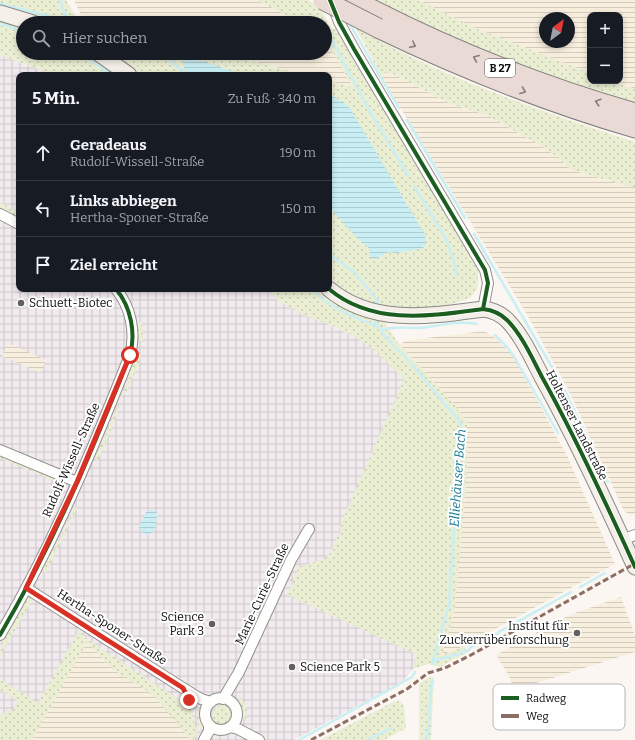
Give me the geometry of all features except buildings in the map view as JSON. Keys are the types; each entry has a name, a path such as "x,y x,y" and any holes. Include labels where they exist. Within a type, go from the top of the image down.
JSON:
{"highway":[{"name":"B 27","path":"323,0 378,28 461,66 521,90 635,128"},
{"name":"B 27","path":"362,4 444,44 500,68 577,96 635,114"}],"street":[{"path":"330,0 354,49 485,270 488,283 483,309 419,316 395,315 374,311 356,305 332,291"},
{"path":"0,14 16,18"},
{"path":"108,60 125,72"},
{"path":"0,214 16,222"},
{"name":"Rudolf-Wissell-Straße","path":"0,635 26,588 77,482 132,347 133,334 130,318 125,303 118,292"},
{"name":"Holtenser Landstraße","path":"483,309 496,312 504,317 513,327 525,347 629,537 635,565"},
{"path":"0,450 77,482"},
{"name":"Marie-Curie-Straße","path":"223,699 239,672 291,560 308,528"},
{"name":"Hertha-Sponer-Straße","path":"26,588 202,699 208,706"},
{"name":"Marie-Curie-Straße","path":"233,704 239,672"},
{"path":"204,740 209,725 206,718 208,706 218,699 223,699 233,704 236,711 233,723 220,730 210,740"},
{"path":"233,723 238,729 259,740"},
{"path":"209,725 220,730"}],"shaded area":[{"path":"74,0 257,0 288,16 83,16"},
{"path":"418,0 635,0 635,89 621,84 623,84 623,12 587,12 587,72 480,30"},
{"path":"332,50 353,87 332,82 332,72 294,72 247,60 332,60"},
{"path":"0,55 47,72 16,72 16,292 271,292 277,300 356,337 374,350 404,379 426,619 413,669 403,681 294,740 0,740"},
{"path":"385,72 391,73 451,104 487,115 548,150 572,170 635,187 635,515 628,514 623,509 568,389 528,316 381,76"},
{"path":"484,331 493,336 515,359 568,458 615,564 464,646 441,655 455,605 466,482 467,423 453,403 399,344 410,340"},
{"path":"8,343 46,360 41,373 2,356"},
{"path":"621,597 635,636 635,652 533,684 512,684 509,676 496,655 557,621"},
{"path":"87,641 113,669 156,698 191,740 32,740"}],"green space":[{"path":"0,0 66,0 75,16 23,16 0,9"},
{"path":"257,0 308,0 319,6 324,16 288,16"},
{"path":"375,0 418,0 480,30 587,72 587,84 621,84 635,89 635,105 530,71 409,19"},
{"path":"0,19 16,23 16,60 96,60 114,72 47,72 0,55"},
{"path":"337,28 469,252 478,270 477,289 470,298 446,306 394,310 357,300 332,284 332,82 353,87 332,50 332,30"},
{"path":"356,28 423,63 458,78 528,105 635,142 635,187 572,170 548,150 487,115 451,104 391,73 385,72 381,76"},
{"path":"118,60 247,60 294,72 133,72"},
{"path":"0,202 16,211 16,217 0,209"},
{"path":"271,292 323,292 326,295 382,319 399,344 453,403 467,423 466,482 455,605 442,655 464,646 468,652 440,667 428,664 413,669 416,654 287,595 299,567 323,559 329,555 341,529 339,528 404,379 374,350 356,337 336,327 303,315 277,300"},
{"path":"142,321 143,342 137,339 136,324"},
{"path":"135,354 141,354 139,363 125,395 123,394 129,378 126,376"},
{"path":"119,404 121,405 98,461 92,457 96,449 99,450"},
{"path":"1,455 56,478 55,481 0,458"},
{"path":"75,507 77,508 46,573 41,570 51,548 55,550"},
{"path":"27,597 34,597 0,656 0,650 3,645 1,643 24,601"},
{"path":"79,630 88,640 192,708 193,719 198,733 193,740 191,740 156,698 143,688 120,675 87,642 32,740 0,740 0,714 3,715 6,710 11,713 18,701 0,690 0,679 38,703"},
{"path":"434,677 431,740 419,740 419,684 427,678"},
{"path":"239,693 247,709 246,722 241,708"},
{"path":"397,700 404,705 406,728 384,740 320,740"},
{"path":"222,705 229,708 232,715 229,722 222,725 215,722 212,715 215,708"},
{"path":"196,707 202,719 202,732 197,721"}],"water":[{"path":"185,60 206,62 234,72 185,72 183,63"},
{"path":"332,96 345,103 351,110 425,235 426,244 423,248 396,253 389,252 373,260 370,256 369,248 358,239 332,210"},
{"path":"150,510 155,511 158,515 153,531 147,535 143,533 139,527 146,512"}],"waterway":[{"name":"Elliehäuser Bach","path":"60,0 66,16"},
{"path":"0,4 49,16"},
{"path":"0,24 16,29"},
{"path":"351,26 399,108"},
{"path":"332,41 369,110 408,175"},
{"path":"90,60 108,72"},
{"name":"Elliehäuser Bach","path":"170,60 181,72"},
{"path":"407,120 465,218"},
{"path":"414,186 446,239 457,276"},
{"path":"474,234 559,379"},
{"name":"Elliehäuser Bach","path":"332,256 355,273 378,301 377,305"},
{"path":"314,292 325,301 342,311 360,320 378,326"},
{"name":"Elliehäuser Bach","path":"375,322 382,330 384,336 387,337 396,349 402,353 461,423 449,605 432,664"},
{"path":"382,330 396,328 420,328 456,323 477,324"},
{"path":"495,335 515,358 558,433"},
{"path":"565,391 608,482"},
{"path":"580,587 605,573"},
{"path":"433,661 468,651 471,647 487,638 494,637 499,632 571,592"},
{"path":"299,740 412,677 415,672"},
{"name":"Elliehäuser Bach","path":"427,740 432,680"},
{"path":"368,740 391,728"}],"marked path":[{"path":"311,740 407,689 428,673 445,668 471,655 634,564"}],"cycle path":[{"path":"330,0 339,22 354,49 485,270 488,283 483,309"},
{"path":"332,291 346,301 364,309 403,316 423,316 483,309 502,315 522,340 555,400 635,567"},
{"path":"0,635 19,602 71,497 130,355 132,347 131,320 129,312 118,292"}],"place":[{"name":"Schuett-Biotec","path":"21,303"},
{"name":"Science Park 3","path":"212,624"},
{"name":"Institut für Zuckerrübenforschung","path":"577,633"},
{"name":"Science Park 5","path":"292,667"}],"route":[{"path":"130,355 61,518 26,588 183,688 189,700"}]}
